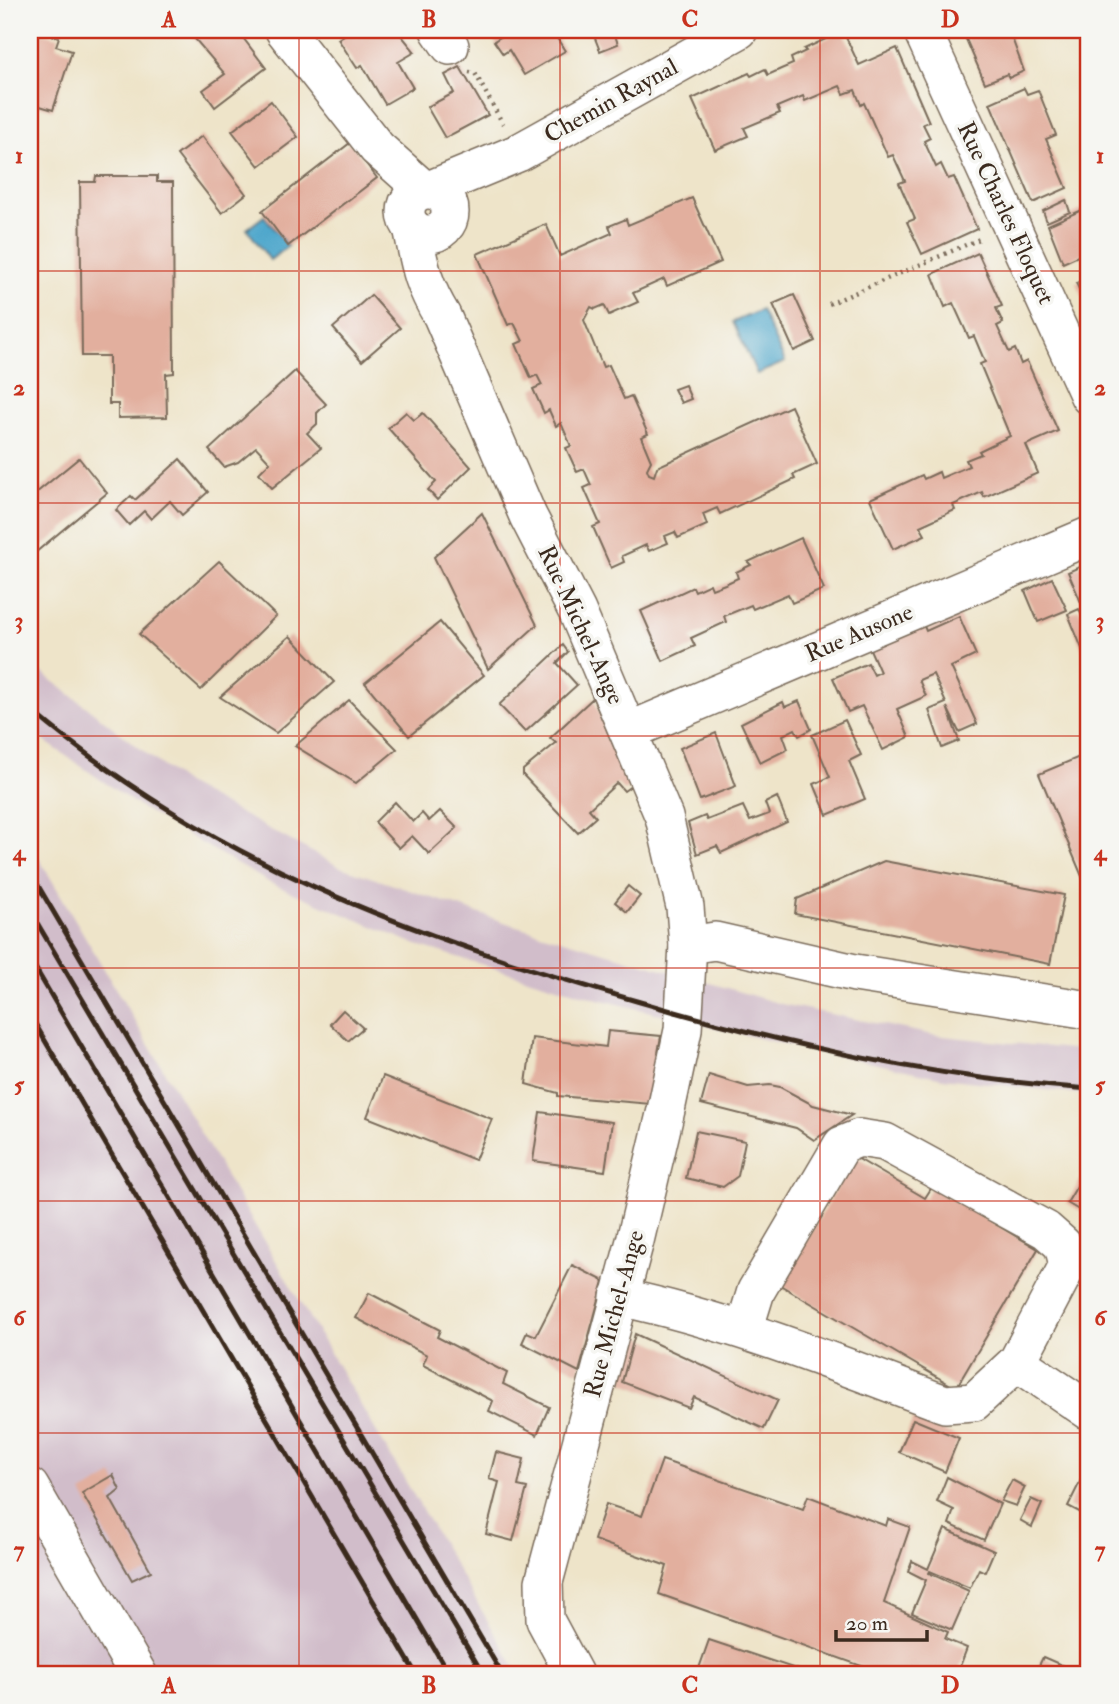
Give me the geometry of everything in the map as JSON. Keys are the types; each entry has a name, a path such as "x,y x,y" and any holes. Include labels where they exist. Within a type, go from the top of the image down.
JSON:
{"street":[{"path":"284,30 427,211"},
{"name":"Chemin Raynal","path":"427,211 482,171 739,30"},
{"name":"Rue Charles Floquet","path":"922,30 1089,396"},
{"name":"Rue Michel-Ange","path":"427,211 417,262 424,286 442,316 528,516 577,611 629,731 664,817 685,907 688,944 683,1030 619,1297 544,1582 545,1620 574,1674"},
{"name":"Rue Ausone","path":"629,731 1089,536"},
{"path":"688,944 716,941 855,973 1089,1010"},
{"path":"619,1297 690,1312 945,1404 974,1402 1017,1362 1068,1265 1063,1245 1046,1230 885,1142 859,1138 842,1144 756,1291 744,1330"},
{"path":"1017,1362 1089,1411"},
{"path":"30,1487 138,1674"}],"path":[{"path":"444,38 466,72 475,73 518,153"},
{"path":"828,304 970,243"}],"shaded area":[{"path":"30,663 187,785 340,867 513,925 781,1004 933,1035 1089,1051 1089,1095 943,1078 770,1041 594,998 417,945 270,883 143,809 30,731"},
{"path":"30,843 120,996 519,1674 30,1674"}],"water":[{"path":"264,216 288,246 270,260 247,229"},
{"path":"761,310 785,362 757,374 733,322"}],"building":[{"path":"30,30 59,37 56,46 72,51 53,110 30,103"},
{"path":"237,30 266,68 215,107 203,90 225,74 189,32"},
{"path":"341,30 397,30 415,52 398,62 413,88 385,104 362,65 357,68 338,39 344,35"},
{"path":"505,30 552,30 565,51 524,75 509,50 503,54 494,41 507,33"},
{"path":"613,30 618,44 600,51 593,33"},
{"path":"962,30 1009,30 1024,71 1009,78 1007,74 985,83"},
{"path":"843,31 859,65 897,48 929,122 923,124 930,138 924,141 936,167 941,164 948,179 954,177 977,229 922,254 907,222 915,219 899,183 905,181 893,155 888,157 864,103 861,105 855,90 844,94 840,86 805,101 803,96 777,107 780,113 744,128 748,136 715,150 692,99 749,73 751,76 765,69 768,75 793,64 791,58 806,51 804,49"},
{"path":"460,67 488,115 445,138 427,107 454,93 445,75"},
{"path":"1024,88 1027,94 1038,90 1056,135 1046,139 1067,188 1033,203 990,103"},
{"path":"271,101 298,137 259,166 232,131"},
{"path":"202,136 246,194 222,213 177,155"},
{"path":"350,143 377,178 288,246 262,211"},
{"path":"96,176 157,176 157,182 173,182 174,373 166,374 167,417 118,418 118,404 109,404 109,356 82,356 80,182 95,182"},
{"path":"692,198 721,262 667,286 664,279 633,293 638,302 609,315 604,305 595,309 591,307 584,320 603,367 609,365 624,399 631,396 648,434 641,437 651,461 647,469 649,474 654,476 657,467 791,406 817,464 793,475 795,479 720,514 717,508 703,514 707,525 678,538 675,532 665,536 668,543 649,551 646,545 622,556 624,562 611,568 593,527 600,524 584,488 591,485 584,469 577,472 566,448 571,446 561,423 556,426 549,410 544,413 533,389 542,385 537,375 531,378 516,344 523,341 514,323 508,325 477,254 546,224 560,256 612,233 609,226 626,219 628,225"},
{"path":"1066,200 1070,212 1047,222 1043,211"},
{"path":"1084,209 1089,222 1089,251 1063,263 1048,225"},
{"path":"978,253 1002,306 996,308 1003,323 997,326 1009,352 1015,349 1021,364 1027,361 1058,431 1026,445 1038,473 984,497 982,492 953,505 955,510 920,526 925,535 893,549 870,499 922,475 924,479 939,472 941,478 969,466 966,460 1010,436 980,364 985,362 974,336 969,338 953,303 945,307 932,274"},
{"path":"1089,278 1089,301 1086,303 1076,283"},
{"path":"371,295 400,328 362,361 333,328"},
{"path":"794,295 815,341 794,351 773,304"},
{"path":"295,371 326,404 317,413 317,424 307,433 321,448 272,488 259,473 270,462 256,447 238,462 224,467 209,450"},
{"path":"685,385 691,399 681,403 674,389"},
{"path":"406,412 414,420 423,413 471,467 437,500 428,490 436,482 388,428"},
{"path":"79,458 107,493 30,557 30,498"},
{"path":"180,459 208,492 182,515 170,501 151,519 144,511 129,525 116,510 131,496 135,500"},
{"path":"482,513 537,625 488,669 434,557"},
{"path":"801,538 824,589 792,603 788,594 753,609 751,605 724,616 726,622 691,638 695,646 663,661 641,611 693,587 695,591 710,584 712,589 725,584 738,578 736,572 751,565 748,562"},
{"path":"219,561 276,616 201,690 139,634"},
{"path":"1086,564 1089,571 1089,621 1068,572"},
{"path":"1052,578 1067,610 1038,622 1025,591"},
{"path":"1079,609 1089,632 1089,666 1068,614"},
{"path":"959,616 976,655 951,667 977,724 959,732 947,707 959,741 942,748 929,710 946,703 933,674 919,680 926,696 897,709 909,737 883,750 862,706 848,712 833,678 868,663 874,675 880,672 869,647 923,624 926,631"},
{"path":"440,622 484,675 409,736 365,683"},
{"path":"290,636 334,682 276,733 220,697"},
{"path":"563,645 568,652 557,663 577,685 525,732 499,705"},
{"path":"593,698 631,786 624,791 617,783 589,809 596,817 578,833 523,775 523,770 556,743 550,738"},
{"path":"349,700 397,749 356,783 295,746"},
{"path":"799,701 811,729 799,736 795,729 783,735 788,749 760,763 741,723 783,702 785,707"},
{"path":"845,720 861,755 849,761 865,799 827,815 814,784 830,777 812,735"},
{"path":"716,733 736,786 700,800 680,748"},
{"path":"1089,753 1089,893 1039,774"},
{"path":"777,797 787,822 721,853 717,846 697,854 688,823 705,816 707,820 743,806 750,821 769,814 765,803"},
{"path":"395,802 413,822 422,813 429,821 440,811 457,828 429,854 412,836 399,848 375,822"},
{"path":"884,861 1064,895 1050,964 795,914 797,899"},
{"path":"628,886 640,896 627,912 615,902"},
{"path":"343,1010 363,1028 348,1041 330,1024"},
{"path":"608,1031 661,1036 658,1053 662,1054 651,1104 558,1096 558,1093 526,1084 532,1038 606,1047"},
{"path":"709,1075 748,1087 780,1087 813,1105 852,1115 814,1140 796,1128 701,1104"},
{"path":"383,1076 492,1119 475,1160 367,1117"},
{"path":"540,1112 612,1122 605,1171 533,1161"},
{"path":"696,1131 745,1141 738,1176 723,1187 686,1178"},
{"path":"855,1157 925,1198 932,1187 1038,1249 956,1388 780,1285"},
{"path":"1089,1166 1089,1216 1067,1203"},
{"path":"572,1265 604,1281 579,1372 522,1343 527,1332 536,1336"},
{"path":"369,1293 440,1330 437,1337 507,1373 503,1384 549,1407 537,1435 489,1411 493,1401 423,1365 427,1355 356,1318"},
{"path":"635,1334 778,1400 764,1429 694,1397 689,1408 622,1382"},
{"path":"913,1419 959,1438 945,1472 899,1452"},
{"path":"496,1452 524,1459 518,1486 527,1488 513,1541 486,1534 499,1482 489,1479"},
{"path":"662,1460 803,1509 808,1496 886,1526 888,1519 910,1527 884,1603 948,1632 945,1639 967,1648 957,1674 884,1674 659,1594 667,1566 594,1540 606,1504 642,1516"},
{"path":"1089,1464 1089,1517 1068,1506"},
{"path":"113,1475 120,1490 110,1498 151,1571 132,1580 82,1493"},
{"path":"947,1477 1000,1504 984,1540 949,1524 954,1510 937,1502"},
{"path":"1012,1480 1025,1487 1016,1506 1001,1501"},
{"path":"1031,1499 1042,1504 1032,1527 1020,1520"},
{"path":"945,1529 994,1551 985,1572 979,1569 970,1588 930,1571 929,1573 969,1591 952,1630 912,1613 926,1580 908,1571 912,1561 928,1569"},
{"path":"709,1640 811,1674 697,1674"},
{"path":"1043,1657 1082,1674 1035,1674"}],"railway":[{"path":"30,709 99,763 170,811 243,852 318,889 475,950 640,1002 807,1046 974,1077 1089,1089"},
{"path":"30,872 502,1674"},
{"path":"30,911 483,1674"},
{"path":"30,959 449,1674"},
{"path":"30,1015 416,1674"}]}
